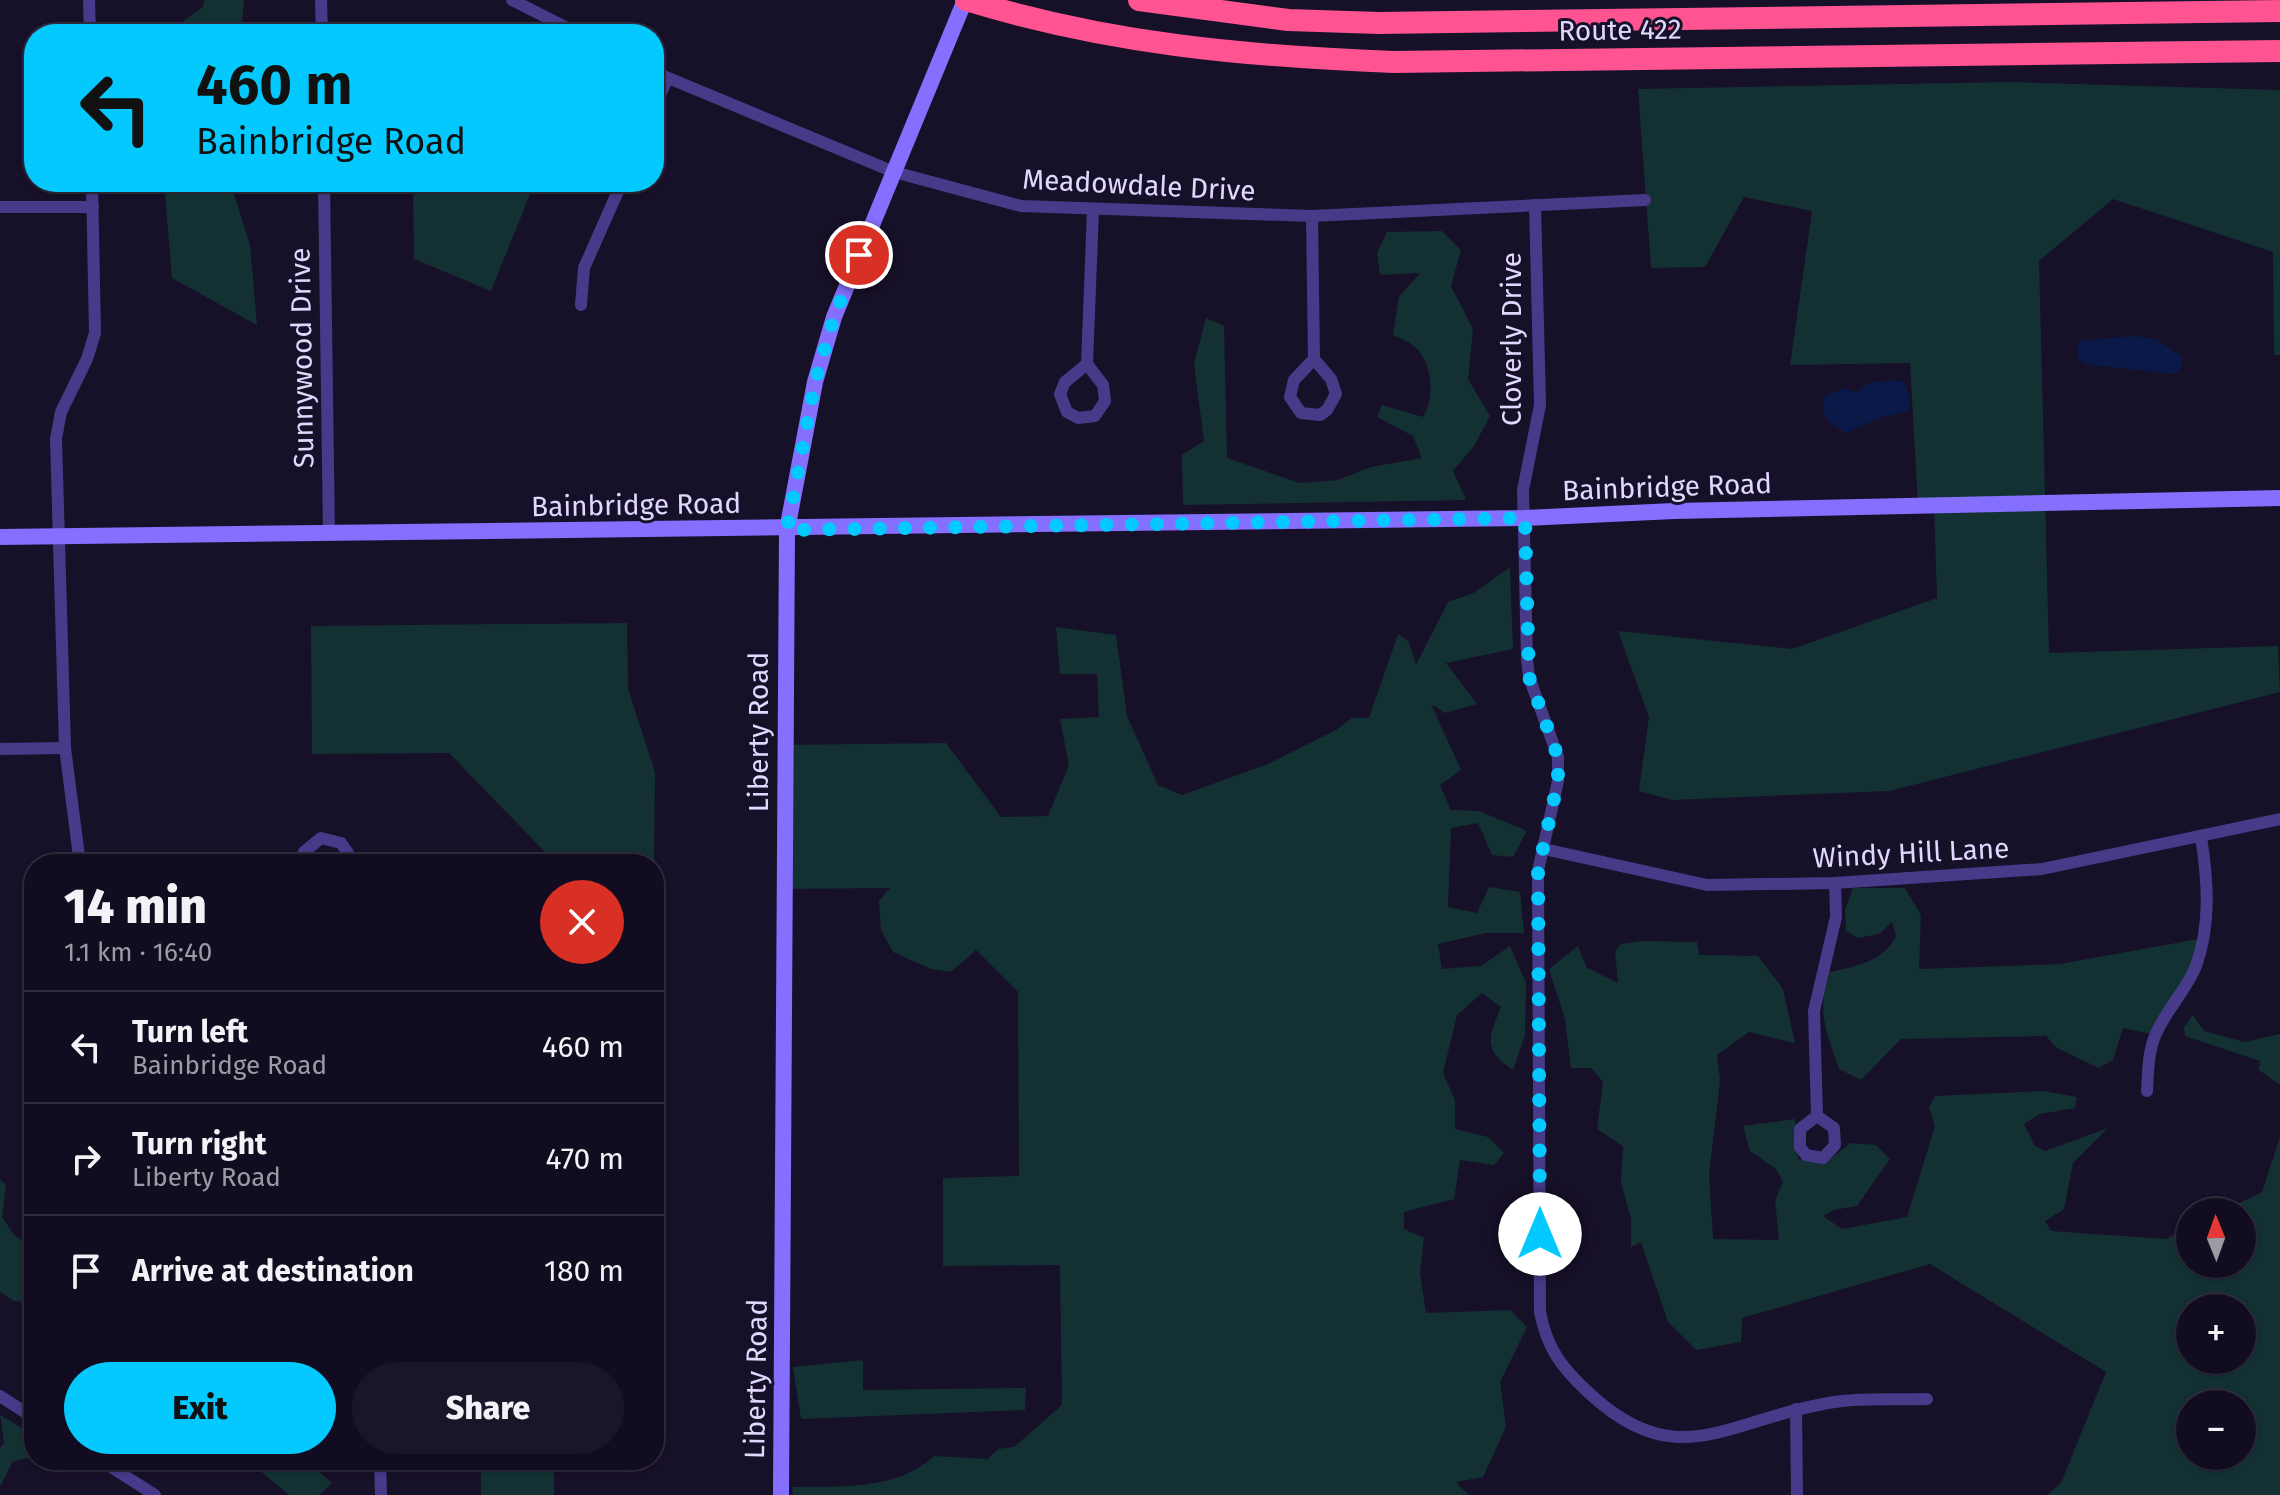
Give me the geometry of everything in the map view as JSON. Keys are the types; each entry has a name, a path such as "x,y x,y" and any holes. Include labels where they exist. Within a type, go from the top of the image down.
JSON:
{"highway":[{"name":"Route 422","path":"966,0 1004,12 1137,41 1203,51 1394,62 2280,51"},
{"name":"Route 422","path":"1139,0 1288,20 1379,23 2280,11"}],"street":[{"path":"89,0 90,24"},
{"path":"321,0 322,24"},
{"path":"512,0 559,24"},
{"name":"Liberty Road","path":"781,1495 787,530 826,345 966,0"},
{"name":"Meadowdale Drive","path":"664,77 894,172 1021,206 1312,216 1645,200"},
{"path":"664,86 667,79"},
{"path":"79,854 65,748 56,439 61,412 87,359 95,333 92,192"},
{"name":"Sunnywood Drive","path":"324,192 329,534"},
{"path":"581,305 584,268 618,192"},
{"name":"Cloverly Drive","path":"1535,205 1540,405 1536,442 1525,470 1529,677 1558,757 1558,781 1538,871 1540,1312 1550,1350 1567,1372 1616,1418 1655,1435 1673,1439 1705,1436 1796,1409 1841,1401 1927,1399"},
{"path":"0,207 93,207"},
{"path":"1087,364 1065,382 1060,394 1067,412 1078,418 1095,416 1105,401 1103,385 1087,364 1093,210"},
{"path":"1312,216 1314,359 1331,379 1336,394 1333,404 1320,415 1301,413 1290,397 1294,380 1314,359"},
{"name":"Bainbridge Road","path":"0,537 787,530 1525,518 1674,511 2280,498"},
{"path":"0,749 65,748"},
{"name":"Windy Hill Lane","path":"1544,849 1683,882 1835,883 2042,869 2280,819"},
{"path":"2147,1091 2149,1058 2155,1035 2195,968 2204,938 2207,871 2201,837"},
{"path":"304,854 321,838 341,843 346,854"},
{"path":"1817,1116 1814,1011 1836,917 1835,883"},
{"path":"0,1396 24,1412"},
{"path":"1796,1409 1797,1495"},
{"path":"116,1470 155,1495"},
{"path":"380,1470 381,1495"}],"green space":[{"path":"205,0 244,0 242,24 183,24 202,8"},
{"path":"2009,82 2280,90 2280,355 2274,355 2273,252 2113,199 2039,261 2049,653 2278,646 2280,692 1889,791 1672,800 1639,791 1649,717 1618,631 1792,649 1937,598 1934,506 1918,506 1910,363 1790,365 1812,211 1744,197 1705,267 1651,268 1638,89"},
{"path":"165,192 233,192 250,245 257,325 172,278"},
{"path":"413,192 531,192 491,291 414,259"},
{"path":"1442,231 1461,250 1451,286 1473,329 1468,379 1490,416 1474,446 1453,471 1466,500 1183,505 1182,455 1204,441 1194,364 1206,318 1224,326 1227,458 1300,483 1338,480 1371,467 1422,458 1413,436 1377,417 1382,405 1423,417 1427,409 1430,381 1426,362 1413,345 1393,335 1399,297 1420,273 1380,275 1377,253 1387,232"},
{"path":"1510,567 1513,649 1446,663 1477,704 1445,713 1431,704 1461,770 1440,785 1451,810 1479,811 1527,831 1513,857 1492,855 1478,823 1451,828 1448,907 1477,913 1489,887 1520,892 1524,933 1486,933 1438,944 1442,969 1481,966 1510,946 1526,983 1525,1035 1513,1070 1497,1056 1491,1043 1501,1007 1482,993 1457,1015 1443,1073 1455,1100 1455,1129 1488,1137 1504,1153 1494,1165 1460,1160 1454,1199 1404,1212 1404,1229 1424,1238 1420,1273 1426,1313 1510,1310 1527,1327 1500,1382 1506,1427 1483,1477 1456,1482 1469,1495 793,1495 792,1487 848,1486 885,1481 919,1467 934,1456 988,1459 998,1449 1014,1447 1062,1405 1060,1265 943,1266 943,1178 1019,1176 1018,992 976,950 951,972 931,969 893,952 881,930 879,901 890,888 784,889 784,745 946,743 1001,817 1048,816 1069,765 1060,719 1099,717 1097,674 1060,674 1056,627 1116,635 1127,716 1158,785 1182,795 1268,764 1336,730 1352,718 1369,718 1398,634 1409,642 1416,665 1448,602 1474,593"},
{"path":"627,623 628,689 655,772 654,854 545,854 449,753 312,754 311,626"},
{"path":"1853,888 1905,888 1921,915 1919,969 2060,964 2204,938 2155,1035 2123,1028 2113,1060 2099,1068 2057,1048 2046,1036 1901,1039 1861,1080 1839,1069 1824,1021 1826,986 1830,972 1877,957 1896,936 1892,922 1879,934 1858,938 1846,931 1845,910"},
{"path":"1643,941 1697,942 1699,955 1758,956 1783,989 1795,1043 1749,1032 1717,1055 1720,1081 1709,1175 1713,1239 1779,1240 1775,1200 1783,1182 1776,1169 1750,1151 1743,1126 1795,1119 1798,1159 1825,1162 1851,1143 1876,1145 1890,1159 1857,1206 1833,1210 1823,1216 1842,1229 1907,1217 1935,1126 1929,1107 1935,1096 2043,1091 2077,1097 2075,1108 2040,1114 2024,1124 2035,1146 2045,1151 2108,1128 2073,1163 2064,1209 2045,1221 2051,1231 2166,1239 2176,1234 2176,1278 2256,1278 2256,1198 2250,1198 2262,1192 2280,1137 2280,1495 2047,1495 2061,1483 2106,1372 1930,1264 1742,1318 1741,1342 1696,1350 1668,1322 1641,1242 1631,1247 1631,1218 1621,1183 1623,1146 1597,1129 1603,1082 1591,1068 1571,1068 1565,1019 1549,969 1578,946 1587,968 1618,983 1615,951 1621,944"},
{"path":"2193,1015 2204,1031 2244,1042 2280,1034 2280,1085 2259,1070 2260,1061 2185,1036 2184,1027"},
{"path":"0,1179 6,1185 2,1217 14,1235 24,1242 24,1302 14,1301 0,1292"},
{"path":"863,1360 863,1390 1026,1388 1025,1410 801,1419 793,1367"},
{"path":"0,1415 24,1429 24,1459 13,1461 0,1487 0,1448 4,1443"},
{"path":"259,1470 317,1470 332,1483 319,1495 289,1495"},
{"path":"481,1470 554,1470 554,1495 481,1495"}],"water":[{"path":"2133,336 2155,339 2180,355 2182,365 2176,374 2084,364 2077,356 2079,341"},
{"path":"1903,382 1909,393 1907,412 1881,417 1846,433 1828,421 1822,408 1825,396 1846,388 1856,393 1867,383"}],"route":[{"path":"859,255 834,317 815,382 787,530 1525,518 1529,677 1558,757 1558,781 1538,871 1540,1234"}]}
